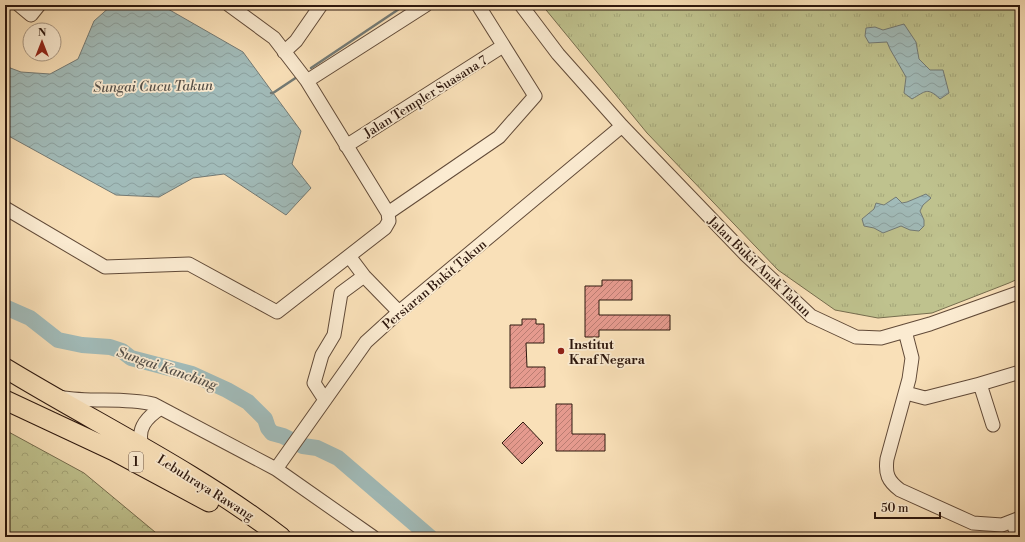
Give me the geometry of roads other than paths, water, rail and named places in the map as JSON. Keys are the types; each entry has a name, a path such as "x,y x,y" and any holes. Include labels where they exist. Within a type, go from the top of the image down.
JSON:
{"highway":[{"name":"Lebuhraya Rawang","path":"5,368 210,488 256,518 281,537"},
{"name":"Lebuhraya Rawang","path":"5,400 114,451 157,473 202,498 260,537"}],"street":[{"path":"19,5 35,10"},
{"path":"5,208 105,266 189,264 277,312 386,228 389,221 388,213 307,81 274,38 229,5"},
{"path":"284,52 296,41 321,5"},
{"path":"307,81 426,5"},
{"path":"388,213 499,137 534,96 478,5"},
{"name":"Jalan Bukit Anak Takun","path":"521,5 558,54 622,126 746,256 811,316 856,337 881,338 930,324 1020,292"},
{"name":"Jalan Templer Suasana 7","path":"346,146 504,46"},
{"name":"Persiaran Bukit Takun","path":"276,469 366,342 399,312 622,126"},
{"path":"349,256 364,276 399,312"},
{"path":"325,400 314,383 322,355 334,335 341,292 364,276"},
{"path":"905,331 912,358 906,393 887,459 887,475 892,484 900,490 973,523 1002,525 1016,520 1018,537"},
{"path":"906,393 924,398 1020,372"},
{"path":"980,384 993,425"},
{"path":"48,394 80,400 142,401 153,404 276,469 373,537"},
{"path":"143,448 140,441 144,425 150,416 161,408"}],"water":[{"path":"112,5 161,5 243,52 301,131 292,164 311,188 286,215 224,174 193,178 159,197 116,195 5,134 5,66 21,72 50,74 78,59 94,21"},
{"path":"904,24 916,42 919,59 930,70 943,70 949,93 940,99 929,92 924,92 912,99 904,93 906,77 887,42 869,43 865,36 866,28 875,27 883,30"},
{"path":"926,194 931,198 923,205 920,211 924,220 924,226 919,231 910,230 901,226 883,233 874,228 864,226 862,219 874,209 876,203 884,205 896,197 902,203"}],"waterway":[{"name":"Sungai Cucu Takun","path":"311,68 405,5"},
{"name":"Sungai Cucu Takun","path":"271,93 297,77"},
{"name":"Sungai Kanching","path":"5,307 30,318 58,340 82,345 110,347 122,351 131,358 192,374 227,390 248,402 265,419 268,428 272,433 283,436 303,446 317,448 338,458 430,537"}],"place":[{"name":"Institut Kraf Negara","path":"561,351"}]}
